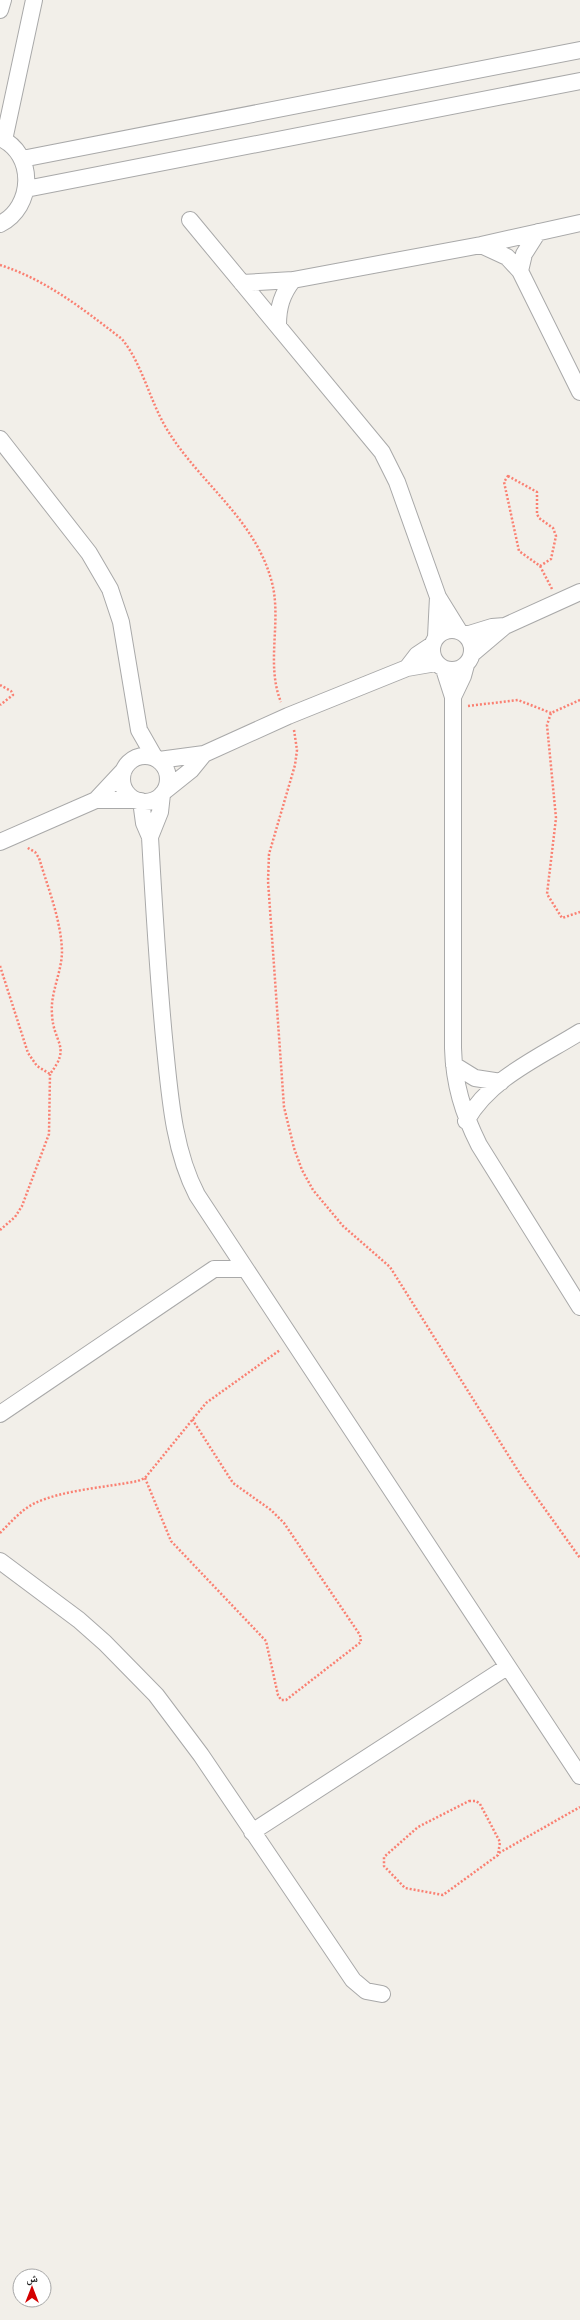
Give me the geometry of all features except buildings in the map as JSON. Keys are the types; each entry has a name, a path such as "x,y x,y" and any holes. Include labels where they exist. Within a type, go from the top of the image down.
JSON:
{"street":[{"path":"0,10 3,0"},
{"path":"0,224 18,209 26,189 26,173 22,159 2,139 34,0"},
{"path":"22,159 580,50"},
{"path":"26,189 580,81"},
{"path":"190,220 382,452 397,482 438,597 471,644 469,660 453,702"},
{"path":"242,283 293,280 481,245 580,224"},
{"path":"520,271 524,254 538,232"},
{"path":"481,245 507,257 520,271 580,392"},
{"path":"278,325 279,305 287,287 293,280"},
{"path":"0,439 89,553 110,589 121,622 139,730 168,774 160,812 150,837"},
{"path":"407,668 417,655 449,630 463,633 505,626 580,592"},
{"path":"438,597 435,610 432,654 440,666 453,702 454,1065 456,1085 466,1121 479,1145 580,1307"},
{"path":"96,800 127,765 143,756 157,759 204,754 288,716 407,668 440,666 455,670 469,660 505,626"},
{"path":"139,730 132,745 124,787 129,795 139,800"},
{"path":"0,842 96,800 153,800 191,770 204,754"},
{"path":"139,800 144,823 150,837 161,1007 168,1078 178,1141 189,1181 225,1238 580,1776"},
{"path":"466,1121 481,1099 501,1082 580,1032"},
{"path":"454,1065 476,1078 501,1082"},
{"path":"0,1414 214,1269 221,1254 225,1238"},
{"path":"214,1269 246,1269"},
{"path":"0,1561 79,1620 131,1668 179,1724 353,1980 366,1991 382,1994"},
{"path":"252,1832 507,1667"}],"path":[{"path":"0,265 20,271 61,294 122,339 130,349 150,396 180,450 240,517 271,577 276,597 274,676 277,692 296,737 295,766 270,854 268,881 282,1088 287,1126 294,1148 313,1190 343,1226 390,1268 522,1477 580,1558"},
{"path":"540,566 549,561 552,557 556,536 555,531 537,514 537,492 508,476 504,482 519,551 540,566 559,602"},
{"path":"0,685 11,691 13,695 0,705"},
{"path":"453,702 518,700 551,713 580,700"},
{"path":"551,713 547,725 556,832 547,894 562,918 580,912"},
{"path":"0,1230 15,1217 22,1206 49,1134 50,1074 58,1064 62,1052 52,1013 61,961 61,938 38,855 25,847 16,835"},
{"path":"0,966 28,1053 37,1066 50,1074"},
{"path":"0,1533 16,1516 35,1503 57,1496 138,1481 145,1478 192,1419 216,1394 293,1340"},
{"path":"145,1478 171,1541 266,1641 278,1695 281,1700 286,1700 361,1642 360,1635 284,1523 271,1510 233,1483 192,1419"},
{"path":"499,1853 500,1842 480,1804 473,1801 418,1827 384,1857 382,1863 405,1888 443,1895 499,1853 580,1807"}]}
